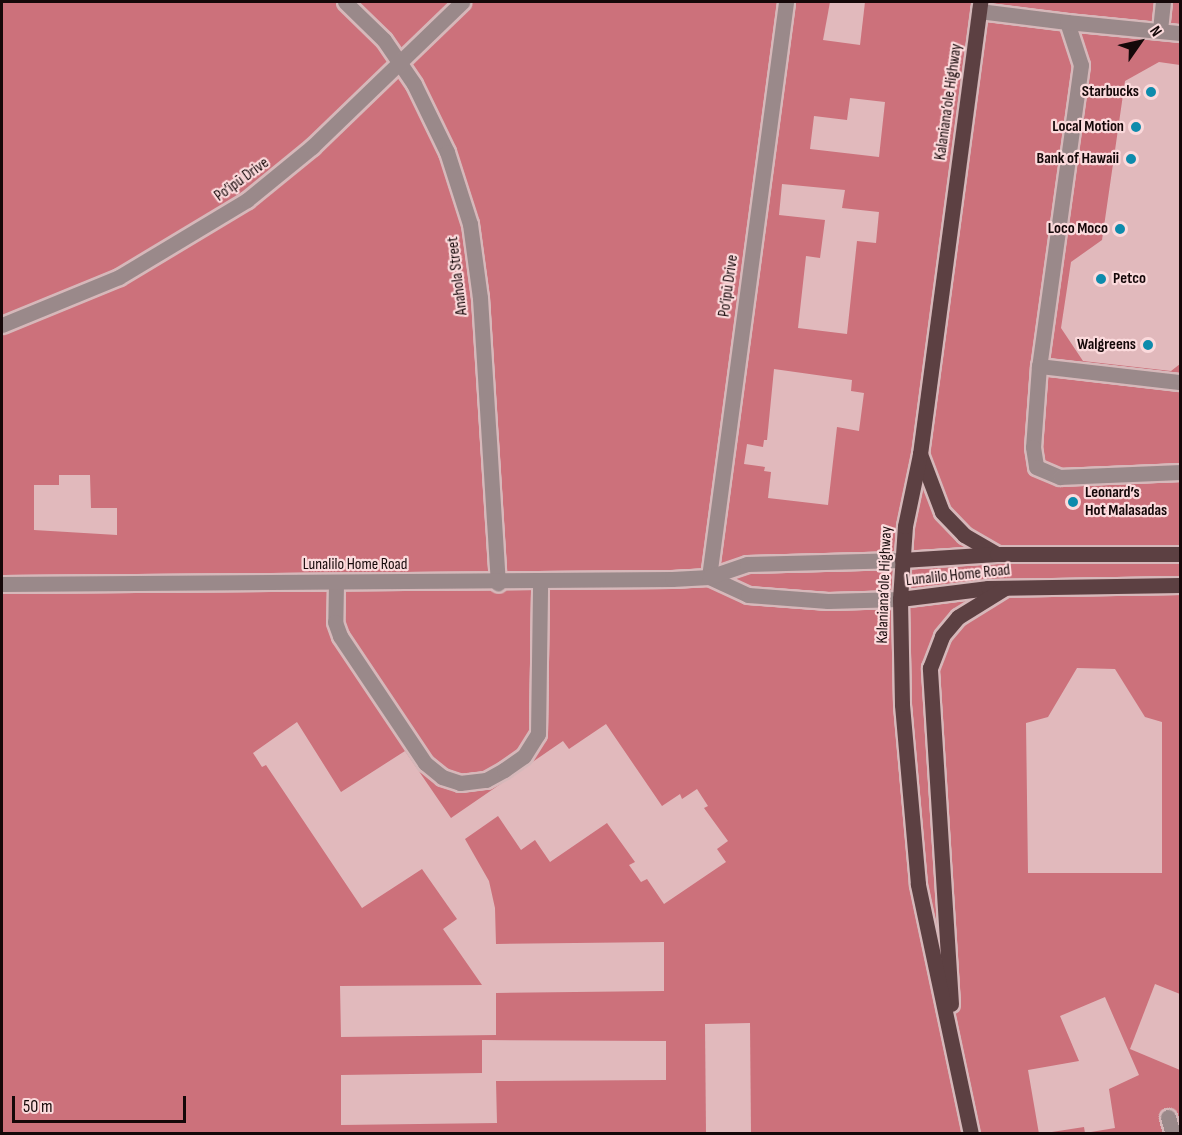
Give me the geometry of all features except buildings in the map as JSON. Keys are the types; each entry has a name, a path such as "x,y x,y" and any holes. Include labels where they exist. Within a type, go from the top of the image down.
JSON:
{"main road":[{"name":"Kalaniana’ole Highway","path":"971,1134 918,884 902,704 900,599 905,526 920,454 980,6"},
{"path":"920,454 942,512 964,535 997,554"},
{"name":"Lunalilo Home Road","path":"902,560 997,554 1180,554"},
{"name":"Lunalilo Home Road","path":"900,599 1005,588 1180,585"},
{"path":"958,1079 943,915 930,668 942,636 958,617 1005,588"}],"street":[{"name":"Anahola Street","path":"345,2 401,62 447,152 472,233 480,298 498,583"},
{"name":"Po‘ipū Drive","path":"2,325 119,277 206,228 312,147 462,2"},
{"name":"Po‘ipū Drive","path":"708,576 786,2"},
{"path":"1160,30 1163,2"},
{"path":"980,6 1067,22 1180,33"},
{"path":"1067,22 1081,65 1039,366 1033,447 1036,467 1060,477 1180,472"},
{"path":"1039,366 1180,382"},
{"name":"Lunalilo Home Road","path":"2,584 540,582 708,576 747,564 902,560"},
{"name":"Lunalilo Home Road","path":"708,576 748,595 828,601 900,599"},
{"path":"336,583 335,622 340,636 425,763 442,777 460,783 486,780 504,771 524,756 538,734 540,582"},
{"path":"1168,1117 1173,1134"}],"shaded area":[{"path":"2,2 1180,2 1180,1133 2,1134"}],"place":[{"name":"Starbucks","path":"1151,92"},
{"name":"Local Motion","path":"1136,127"},
{"name":"Bank of Hawaii","path":"1131,159"},
{"name":"Loco Moco","path":"1120,229"},
{"name":"Petco","path":"1101,279"},
{"name":"Walgreens","path":"1148,345"},
{"name":"Leonard’s Hot Malasadas","path":"1073,502"}]}
